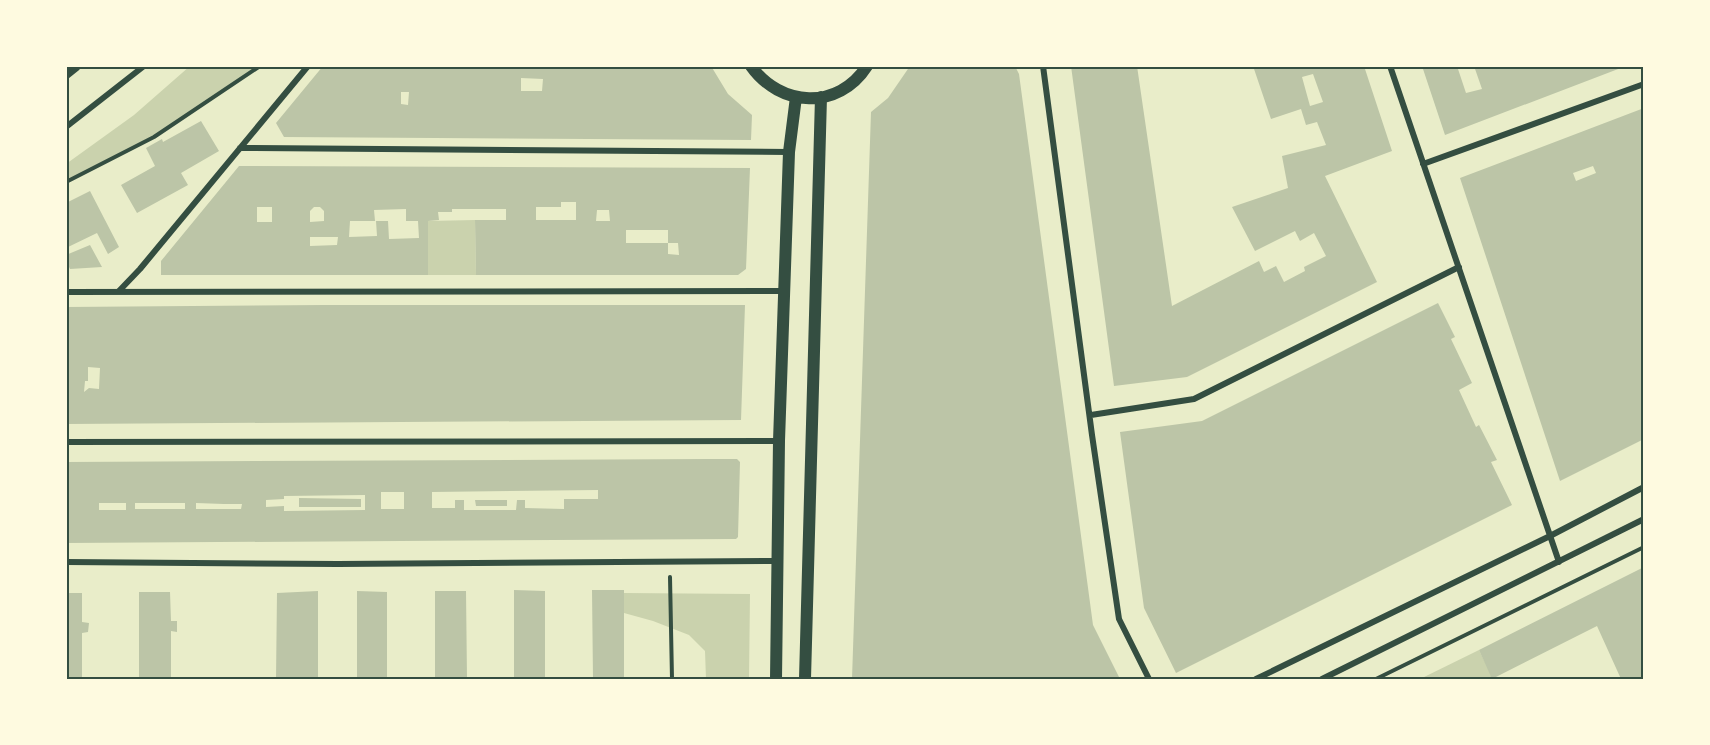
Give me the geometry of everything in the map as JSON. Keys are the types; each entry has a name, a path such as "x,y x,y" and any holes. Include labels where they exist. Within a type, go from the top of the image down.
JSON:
{"main road":[{"path":"751,66 774,89 796,97 821,97 844,89 867,66"},
{"path":"776,679 779,441 789,152 796,97"},
{"path":"805,679 821,97"}],"street":[{"path":"66,74 76,66"},
{"path":"66,127 144,66"},
{"path":"119,291 140,269 308,66"},
{"path":"1043,66 1119,619 1149,679"},
{"path":"1390,66 1559,562"},
{"path":"1423,164 1644,84"},
{"path":"240,148 789,152"},
{"path":"1091,415 1194,399 1459,267"},
{"path":"66,292 785,291"},
{"path":"66,442 779,441"},
{"path":"1256,679 1550,536 1644,487"},
{"path":"1323,679 1644,519"},
{"path":"66,562 338,564 778,561"}],"path":[{"path":"66,182 154,137 260,66"},
{"path":"1376,679 1644,546"},
{"path":"669,562 672,679"}],"green space":[{"path":"190,66 260,66 154,137 66,182 66,164 134,115"},
{"path":"475,220 476,275 428,275 428,221"},
{"path":"624,593 750,594 749,679 706,679 705,651 689,635 624,613"},
{"path":"1479,650 1493,679 1420,679"}],"building":[{"path":"323,66 711,66 728,94 752,115 751,140 284,137 276,123","holes":["521,78 543,79 542,91 521,91","401,92 409,92 408,105 401,104"]},
{"path":"910,66 1015,66 1019,74 1093,625 1120,679 852,679 871,112 888,98"},
{"path":"1071,66 1137,66 1172,306 1259,261 1264,272 1276,266 1284,282 1305,271 1304,267 1326,256 1314,233 1300,241 1295,231 1255,251 1232,207 1288,188 1282,156 1326,145 1317,122 1306,125 1301,109 1271,119 1253,66 1364,66 1392,151 1325,176 1377,282 1187,377 1114,386","holes":["1313,74 1323,102 1310,106 1302,77"]},
{"path":"1422,66 1457,66 1466,93 1482,89 1474,66 1626,66 1445,135"},
{"path":"1644,108 1644,439 1560,481 1460,178","holes":["1593,166 1596,173 1576,181 1573,173"]},
{"path":"201,121 219,151 181,173 188,185 137,213 121,185 155,166 146,148 162,139 163,142"},
{"path":"239,166 750,168 746,269 738,275 476,275 475,220 506,220 506,209 452,209 452,212 438,212 439,220 428,221 428,275 161,275 161,261","holes":["561,202 576,202 576,220 536,220 536,207 561,207","257,207 272,207 272,222 257,222","314,207 320,207 324,211 324,221 310,222 310,211","406,209 406,221 418,221 419,238 389,239 388,221 376,221 377,236 349,237 350,221 375,221 374,210","597,210 609,210 610,221 596,221","626,230 668,230 668,243 626,243","310,237 338,237 337,245 310,246","668,243 678,243 679,255 668,254"]},
{"path":"90,191 119,247 108,254 97,233 66,248 66,203"},
{"path":"90,245 102,267 70,269 66,255"},
{"path":"1438,303 1455,337 1451,339 1472,383 1459,390 1476,427 1479,425 1497,460 1491,462 1512,505 1176,673 1144,608 1120,432 1202,421"},
{"path":"745,305 741,420 66,424 66,307","holes":["88,367 100,368 99,389 89,388 84,392 85,381 88,381"]},
{"path":"737,459 740,462 738,537 736,539 66,543 66,462","holes":["598,490 598,499 564,499 564,509 525,508 525,500 517,500 516,510 464,510 464,500 455,500 455,508 432,508 432,492","381,492 404,492 404,509 381,509","365,495 365,510 284,511 284,506 266,507 266,500 284,499 284,496","99,503 126,503 126,510 99,510","135,503 185,503 185,509 135,509","196,503 242,504 241,509 196,509"]},
{"path":"299,498 361,499 361,507 299,507"},
{"path":"475,500 507,500 507,506 476,506"},
{"path":"1644,567 1644,679 1621,679 1597,626 1492,679 1479,650"},
{"path":"514,590 545,591 545,679 514,679"},
{"path":"592,590 624,590 624,679 593,679"},
{"path":"318,591 318,679 276,679 277,593"},
{"path":"357,591 387,592 387,679 357,679"},
{"path":"435,591 466,591 467,679 435,679"},
{"path":"139,592 170,592 171,621 177,621 177,632 171,631 171,679 139,679"},
{"path":"66,593 82,593 82,622 89,623 88,632 82,633 82,679 66,679"}]}
